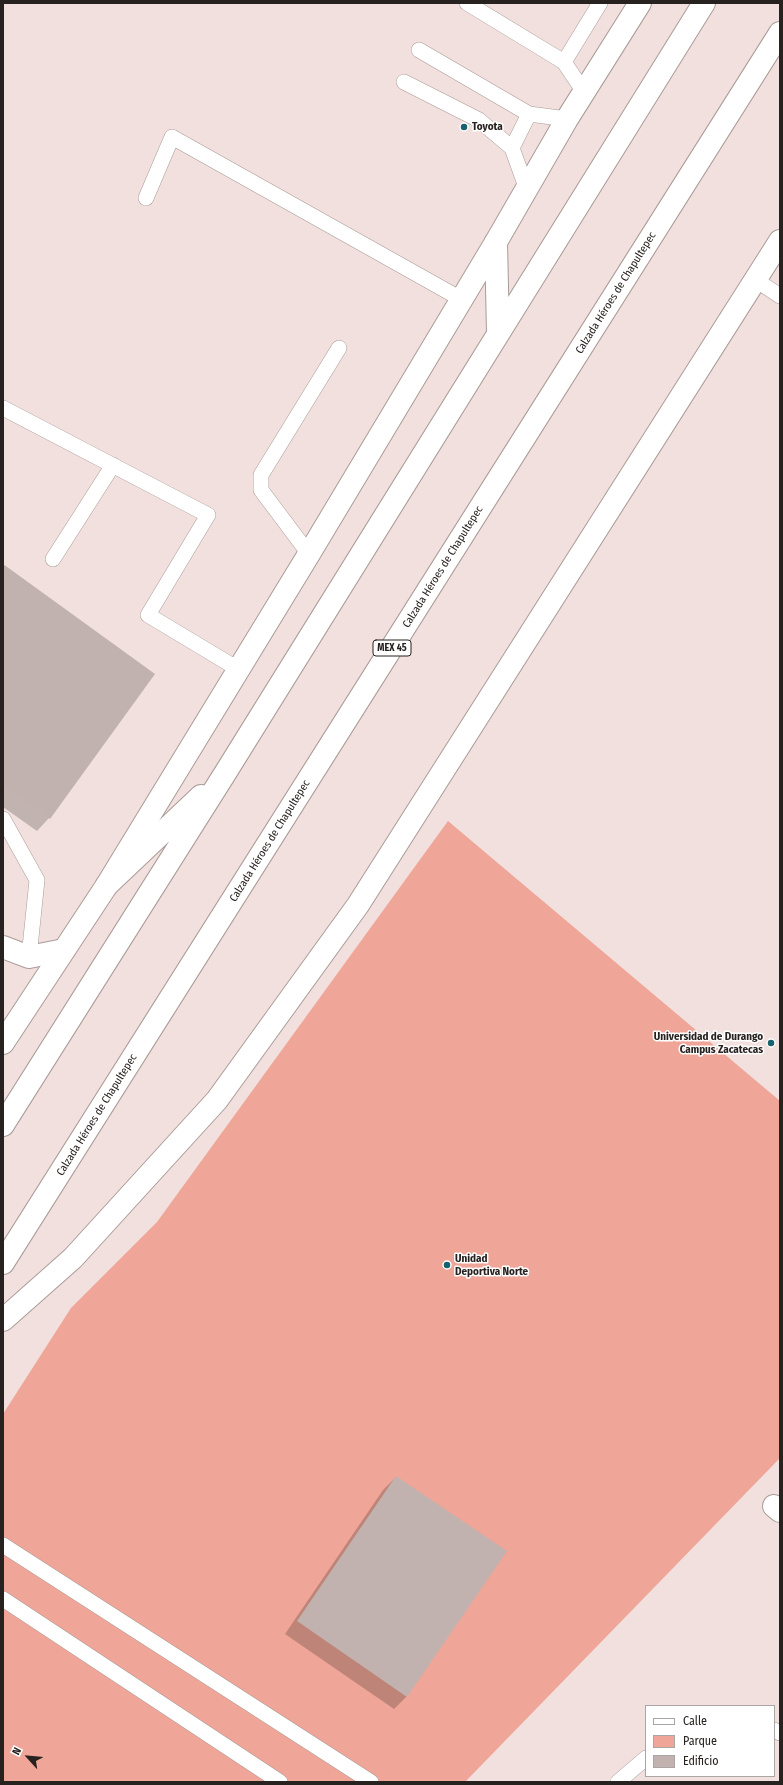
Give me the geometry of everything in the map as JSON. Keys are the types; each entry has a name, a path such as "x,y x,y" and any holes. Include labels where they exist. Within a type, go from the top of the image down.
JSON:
{"main road":[{"path":"3,1043 107,885 309,554 496,242 526,187 567,119 640,3"},
{"path":"3,1125 224,775 498,332 704,3"},
{"name":"Calzada Héroes de Chapultepec","path":"3,1263 780,33"},
{"path":"3,1320 73,1258 217,1100 335,937 371,885 780,240"},
{"path":"496,242 498,332"},
{"path":"107,885 224,775"},
{"path":"3,947 29,957 64,950"}],"lane":[{"path":"467,3 564,62 584,92"},
{"path":"564,62 600,3"},
{"path":"419,50 529,114 567,119"},
{"path":"404,82 479,120 512,148 526,187"},
{"path":"512,148 529,114"},
{"path":"146,198 172,137 461,299"},
{"path":"756,280 780,296"},
{"path":"309,554 261,490 261,475 340,348"},
{"path":"3,408 208,515 148,615 238,669"},
{"path":"53,559 113,465"},
{"path":"3,819 37,880 29,957"},
{"path":"3,1545 371,1782"},
{"path":"3,1599 280,1782"},
{"path":"618,1782 645,1759"}],"green space":[{"name":"Unidad Deportiva Norte","path":"448,821 780,1101 780,1458 465,1782 3,1782 3,1414 71,1308 157,1222"}],"building":[{"path":"3,564 155,674 50,819 3,785"},
{"path":"396,1476 507,1551 407,1697 297,1621"}],"place":[{"name":"Toyota","path":"464,127"},
{"name":"Universidad de Durango Campus Zacatecas","path":"771,1043"},
{"name":"Unidad Deportiva Norte","path":"447,1265"}]}
